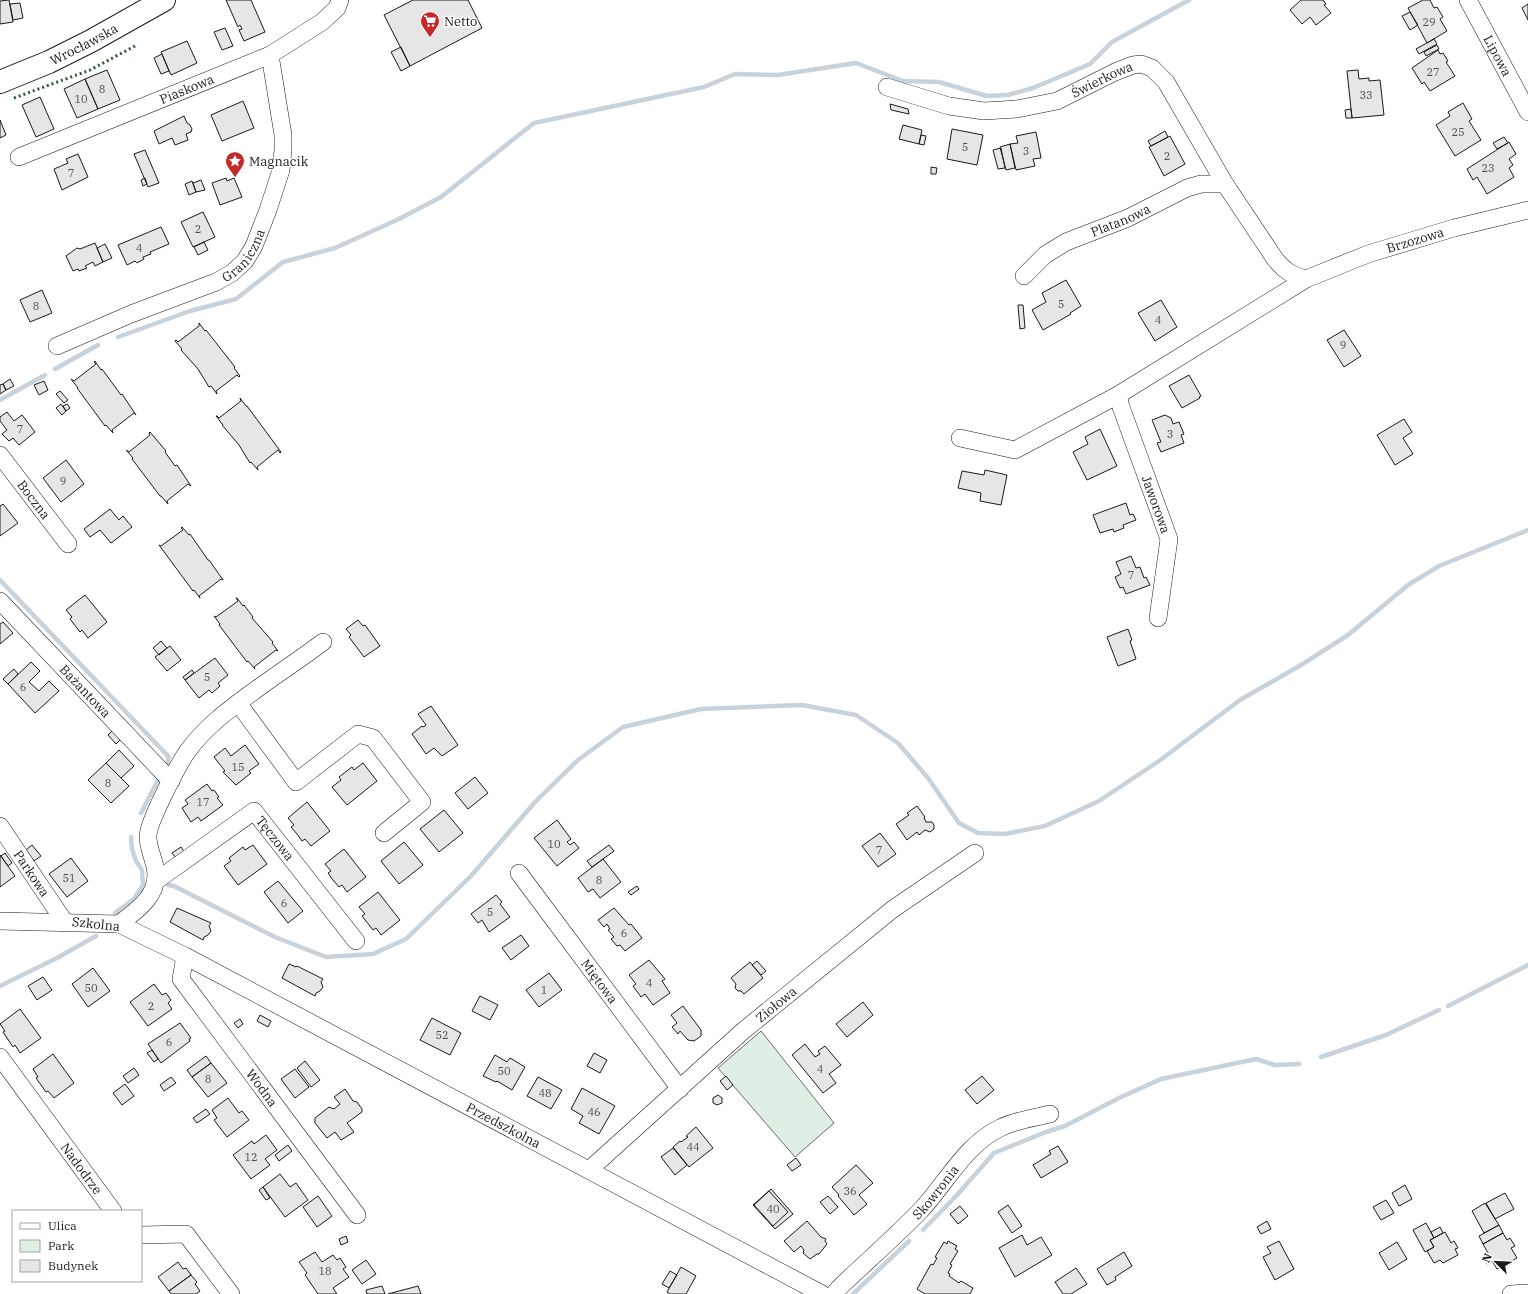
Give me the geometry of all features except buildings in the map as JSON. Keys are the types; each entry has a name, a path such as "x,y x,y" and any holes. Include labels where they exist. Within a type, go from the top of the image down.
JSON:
{"main road":[{"name":"Wrocławska","path":"0,82 49,62 91,41 164,0"}],"street":[{"name":"Piaskowa","path":"19,157 270,55 322,22 337,8 340,0"},
{"name":"Lipowa","path":"1468,0 1528,112"},
{"name":"Graniczna","path":"57,346 131,314 216,282 232,274 245,261 254,246 281,170 283,135 270,55"},
{"name":"Świerkowa","path":"887,87 949,106 984,111 1017,109 1057,101 1115,72 1133,65 1141,64 1152,68 1166,82 1225,184 1275,259 1285,271 1306,279"},
{"name":"Platanowa","path":"1024,276 1045,255 1066,242 1128,218 1187,188 1201,184 1225,184"},
{"name":"Brzozowa","path":"1306,279 1368,254 1454,228 1528,210"},
{"path":"960,438 1016,450 1118,395 1306,279"},
{"name":"Jaworowa","path":"1118,395 1169,539 1158,618"},
{"name":"Boczna","path":"0,455 68,544"},
{"name":"Bażantowa","path":"0,601 171,781"},
{"path":"119,924 138,910 151,893 156,881 155,868 148,837 151,824 171,781 187,752 209,727 238,703 323,642"},
{"path":"238,703 296,782 358,734 373,738 422,802 384,833"},
{"name":"Tęczowa","path":"156,881 254,811 356,941"},
{"name":"Parkowa","path":"0,826 64,921"},
{"name":"Ziołowa","path":"589,1170 743,1032 893,909 975,852"},
{"name":"Miętowa","path":"519,873 680,1089"},
{"name":"Szkolna","path":"0,920 119,924 185,956"},
{"name":"Przedszkolna","path":"185,956 822,1294"},
{"name":"Wodna","path":"185,956 181,978 357,1215"},
{"name":"Nadodrze","path":"0,1057 52,1125 112,1210"},
{"name":"Skowronia","path":"834,1294 908,1224 970,1150 983,1138 1001,1128 1024,1120 1050,1114"},
{"path":"142,1235 186,1234 231,1294"},
{"path":"1511,1294 1528,1293"}],"green space":[{"path":"761,1031 834,1123 795,1157 718,1068"}],"waterway":[{"path":"118,337 190,311 236,299 283,262 335,248 399,219 441,197 534,123 704,87 735,74 778,75 856,63 903,81 939,82 987,96 1008,95 1033,88 1090,64 1112,42 1189,0"},
{"path":"55,369 98,345"},
{"path":"0,400 45,375"},
{"path":"168,885 174,886 275,937 326,957 373,954 406,939 471,876 536,801 578,760 623,727 701,709 802,705 856,715 898,743 928,778 959,823 978,833 1005,834 1045,826 1099,801 1159,761 1240,700 1301,665 1348,635 1408,585 1439,566 1528,530"},
{"path":"0,580 169,757 167,764"},
{"path":"141,813 159,778"},
{"path":"115,913 134,899 143,885 142,870 136,861 132,849 131,837"},
{"path":"0,986 57,958 96,936"},
{"path":"1448,1006 1528,965"},
{"path":"1321,1057 1386,1035 1439,1010"},
{"path":"923,1230 957,1195 994,1153 1065,1126 1119,1098 1161,1079 1256,1059 1275,1065 1299,1064"},
{"path":"853,1294 909,1241"}],"hedge":[{"path":"14,98 90,70 135,46"}],"place":[{"name":"Netto","path":"430,38"},
{"name":"Magnacik","path":"235,178"}]}
